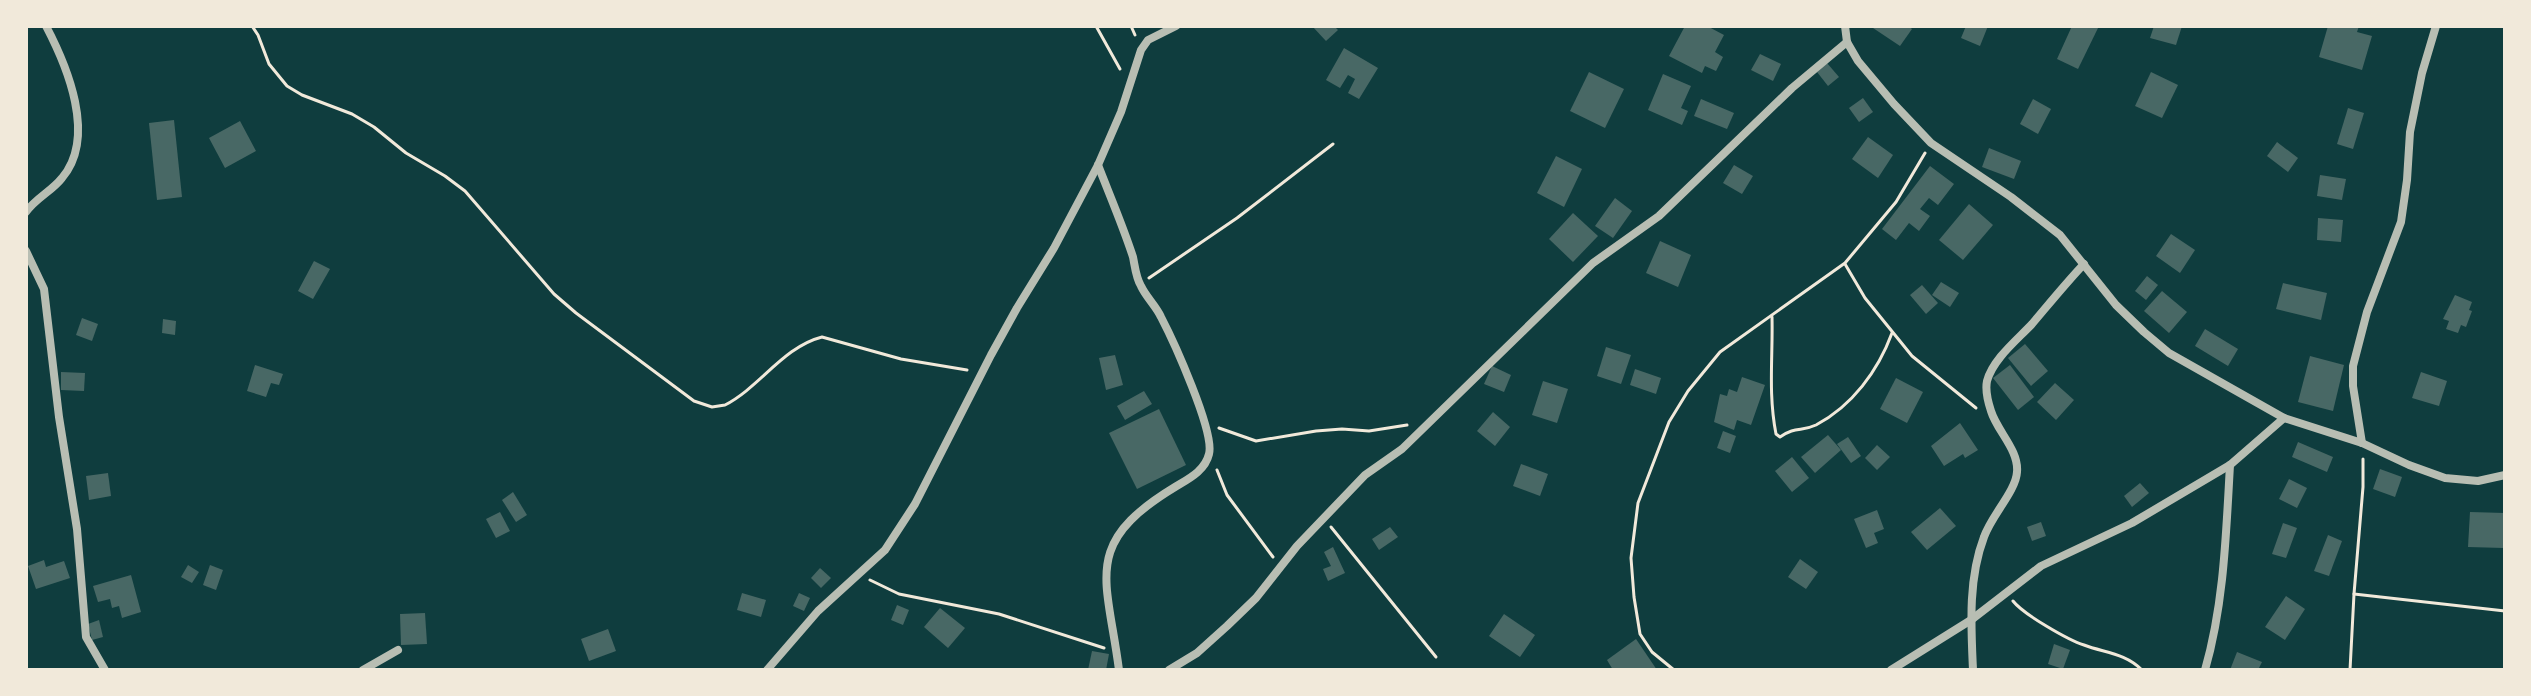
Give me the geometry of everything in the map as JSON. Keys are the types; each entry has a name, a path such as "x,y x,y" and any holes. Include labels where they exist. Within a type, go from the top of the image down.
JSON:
{"street":[{"path":"26,212 63,178 73,159 77,137 74,93 46,26"},
{"path":"767,670 818,611 885,550 915,504 1017,308 1054,248 1098,165 1121,112 1137,58 1148,40 1176,26"},
{"path":"1845,26 1847,42 1858,61 1931,143 2011,197 2060,235 2116,305 2169,353 2284,418 2362,443 2409,465 2445,478 2478,481 2505,475"},
{"path":"2362,443 2353,366 2367,312 2401,222 2410,132 2422,73 2436,26"},
{"path":"1169,670 1211,642 1256,598 1323,517 1365,475 1402,449 1593,263 1659,216 1792,88 1847,42"},
{"path":"1098,165 1140,285 1160,315 1205,422 1210,453 1204,466 1195,474 1132,516 1109,550 1106,570 1119,670"},
{"path":"26,251 44,289 59,417 77,529 86,637 105,670"},
{"path":"1973,670 1973,587 1983,538 2010,492 2017,471 2013,453 1994,422 1986,385 2002,356 2084,264"},
{"path":"1891,670 1971,620 2041,566 2132,523 2230,465 2284,418"},
{"path":"2205,670 2218,611 2230,465"},
{"path":"363,670 398,650"}],"path":[{"path":"252,26 269,64 287,86 363,120 465,191 554,294 639,362 694,401 712,407 725,405 795,351 822,337 901,359 982,373"},
{"path":"1096,26 1118,62 1128,87"},
{"path":"1674,670 1652,652 1640,634 1631,558 1638,503 1669,422 1688,391 1720,352 1845,263 1896,202 1931,143"},
{"path":"1140,285 1237,218 1333,144"},
{"path":"1845,263 1865,298 1912,356 1994,422"},
{"path":"1772,315 1770,406 1776,434 1780,437 1790,430 1807,429 1841,408 1872,374 1892,333"},
{"path":"1205,422 1256,441 1316,431 1369,431 1428,422"},
{"path":"2350,670 2363,487 2362,443"},
{"path":"1210,453 1227,495 1273,558 1276,573"},
{"path":"1323,517 1436,657"},
{"path":"860,573 899,594 999,614 1117,652"},
{"path":"2010,590 2015,605 2028,615 2080,644 2124,657 2142,670"},
{"path":"2354,594 2505,611"}],"building":[{"path":"1312,26 1334,26 1338,30 1326,41"},
{"path":"1685,26 1707,26 1724,35 1715,52 1723,57 1716,71 1705,66 1702,73 1669,56"},
{"path":"1870,26 1908,26 1912,29 1900,46"},
{"path":"1966,26 1988,26 1980,46 1961,38"},
{"path":"2072,26 2099,26 2078,69 2057,59"},
{"path":"2154,26 2182,26 2176,45 2150,38"},
{"path":"2328,26 2359,26 2357,32 2372,36 2362,70 2319,57"},
{"path":"1344,48 1378,68 1359,99 1348,93 1355,79 1348,75 1340,88 1326,80"},
{"path":"1760,54 1781,64 1773,81 1751,70"},
{"path":"1827,63 1839,77 1828,86 1817,72"},
{"path":"1589,72 1624,89 1605,128 1570,111"},
{"path":"2151,72 2178,85 2162,118 2135,106"},
{"path":"1663,74 1691,86 1681,108 1688,111 1682,125 1648,110"},
{"path":"1863,98 1873,112 1859,122 1849,108"},
{"path":"1701,99 1734,113 1727,129 1694,116"},
{"path":"2033,99 2051,109 2038,134 2020,124"},
{"path":"2348,108 2364,113 2353,149 2337,144"},
{"path":"174,120 182,197 157,200 149,123"},
{"path":"240,121 256,151 225,168 209,138"},
{"path":"1868,137 1893,155 1878,178 1852,159"},
{"path":"2277,142 2298,158 2288,172 2267,156"},
{"path":"1989,148 2021,161 2014,179 1982,167"},
{"path":"1556,156 1582,169 1564,207 1537,193"},
{"path":"1734,165 1753,176 1742,194 1723,183"},
{"path":"1930,166 1954,184 1938,205 1929,198 1920,209 1930,216 1919,231 1909,223 1896,240 1882,229"},
{"path":"2320,175 2346,179 2342,200 2317,196"},
{"path":"1615,198 1632,211 1613,238 1595,226"},
{"path":"1969,204 1993,225 1963,260 1939,240"},
{"path":"1573,213 1598,236 1573,262 1549,239"},
{"path":"2318,218 2343,220 2341,242 2317,240"},
{"path":"2171,234 2195,250 2180,273 2156,256"},
{"path":"1660,241 1691,255 1678,287 1646,273"},
{"path":"314,261 330,269 313,299 298,291"},
{"path":"2147,276 2158,285 2146,300 2135,291"},
{"path":"1941,282 1959,293 1950,307 1932,295"},
{"path":"2283,283 2327,293 2321,320 2276,309"},
{"path":"1922,285 1938,303 1926,314 1910,295"},
{"path":"2162,291 2187,312 2169,333 2144,311"},
{"path":"2455,295 2472,302 2466,327 2461,325 2458,333 2446,329 2449,321 2443,319"},
{"path":"82,318 98,324 92,341 76,335"},
{"path":"163,319 176,321 175,335 162,333"},
{"path":"2205,329 2238,349 2228,366 2195,346"},
{"path":"2025,344 2048,371 2031,386 2008,358"},
{"path":"1606,347 1631,355 1621,384 1597,376"},
{"path":"1115,355 1123,385 1106,390 1099,358"},
{"path":"2310,356 2344,365 2333,411 2298,402"},
{"path":"255,365 283,374 279,385 271,383 266,397 247,391"},
{"path":"2010,365 2034,397 2018,410 1993,378"},
{"path":"1492,366 1511,375 1504,392 1484,384"},
{"path":"1635,369 1661,378 1656,394 1630,385"},
{"path":"61,372 85,373 84,391 61,390"},
{"path":"2421,372 2447,381 2439,406 2412,398"},
{"path":"1742,377 1765,385 1751,425 1737,420 1734,430 1714,422 1720,394 1727,396 1729,389 1737,392"},
{"path":"1896,378 1923,392 1907,423 1880,409"},
{"path":"1543,381 1568,389 1557,423 1532,415"},
{"path":"2055,383 2074,400 2056,420 2037,402"},
{"path":"1144,391 1152,404 1125,420 1117,406"},
{"path":"1159,409 1186,465 1137,489 1109,433"},
{"path":"1493,412 1510,427 1495,446 1477,431"},
{"path":"1960,423 1978,450 1965,458 1963,454 1944,466 1931,446"},
{"path":"1723,431 1736,436 1730,453 1717,448"},
{"path":"1828,435 1841,450 1815,473 1801,457"},
{"path":"1848,437 1861,456 1851,463 1837,444"},
{"path":"2298,442 2333,457 2327,472 2292,457"},
{"path":"1877,445 1890,457 1877,470 1865,458"},
{"path":"1792,457 1809,478 1792,492 1775,471"},
{"path":"1521,464 1548,474 1540,496 1513,486"},
{"path":"2380,469 2402,477 2395,497 2373,489"},
{"path":"108,473 111,496 89,500 86,476"},
{"path":"2289,479 2307,488 2297,508 2279,499"},
{"path":"2140,483 2149,493 2132,507 2124,496"},
{"path":"513,492 527,515 516,522 502,500"},
{"path":"1940,508 1956,526 1927,550 1911,532"},
{"path":"1877,510 1884,529 1874,533 1878,543 1866,548 1854,519"},
{"path":"500,512 510,531 496,538 486,519"},
{"path":"2470,512 2505,513 2504,548 2468,547"},
{"path":"2041,522 2046,536 2032,541 2027,527"},
{"path":"2283,523 2297,528 2286,558 2272,554"},
{"path":"1390,527 1398,537 1379,550 1372,539"},
{"path":"2328,535 2342,541 2329,576 2314,571"},
{"path":"1333,547 1345,573 1328,581 1323,569 1331,566 1324,552"},
{"path":"1800,559 1818,572 1806,589 1788,577"},
{"path":"44,560 46,567 64,561 70,578 36,589 28,566"},
{"path":"188,565 199,572 192,583 181,577"},
{"path":"210,565 223,570 216,590 203,585"},
{"path":"820,568 831,578 821,588 811,578"},
{"path":"131,575 141,612 122,618 119,606 112,608 110,599 98,602 93,586"},
{"path":"742,593 766,600 761,617 737,610"},
{"path":"799,593 810,598 804,611 793,606"},
{"path":"2286,596 2305,609 2285,640 2265,627"},
{"path":"897,605 909,610 903,625 891,620"},
{"path":"940,608 965,628 948,648 924,627"},
{"path":"425,613 427,644 401,645 400,614"},
{"path":"1504,614 1535,635 1520,657 1489,636"},
{"path":"99,620 103,637 92,640 88,624"},
{"path":"608,629 616,651 589,661 581,639"},
{"path":"1636,639 1657,670 1613,670 1607,660"},
{"path":"2054,644 2070,650 2063,669 2048,664"},
{"path":"1092,651 1109,654 1106,670 1088,670"},
{"path":"2237,652 2262,662 2258,670 2230,670"}]}
